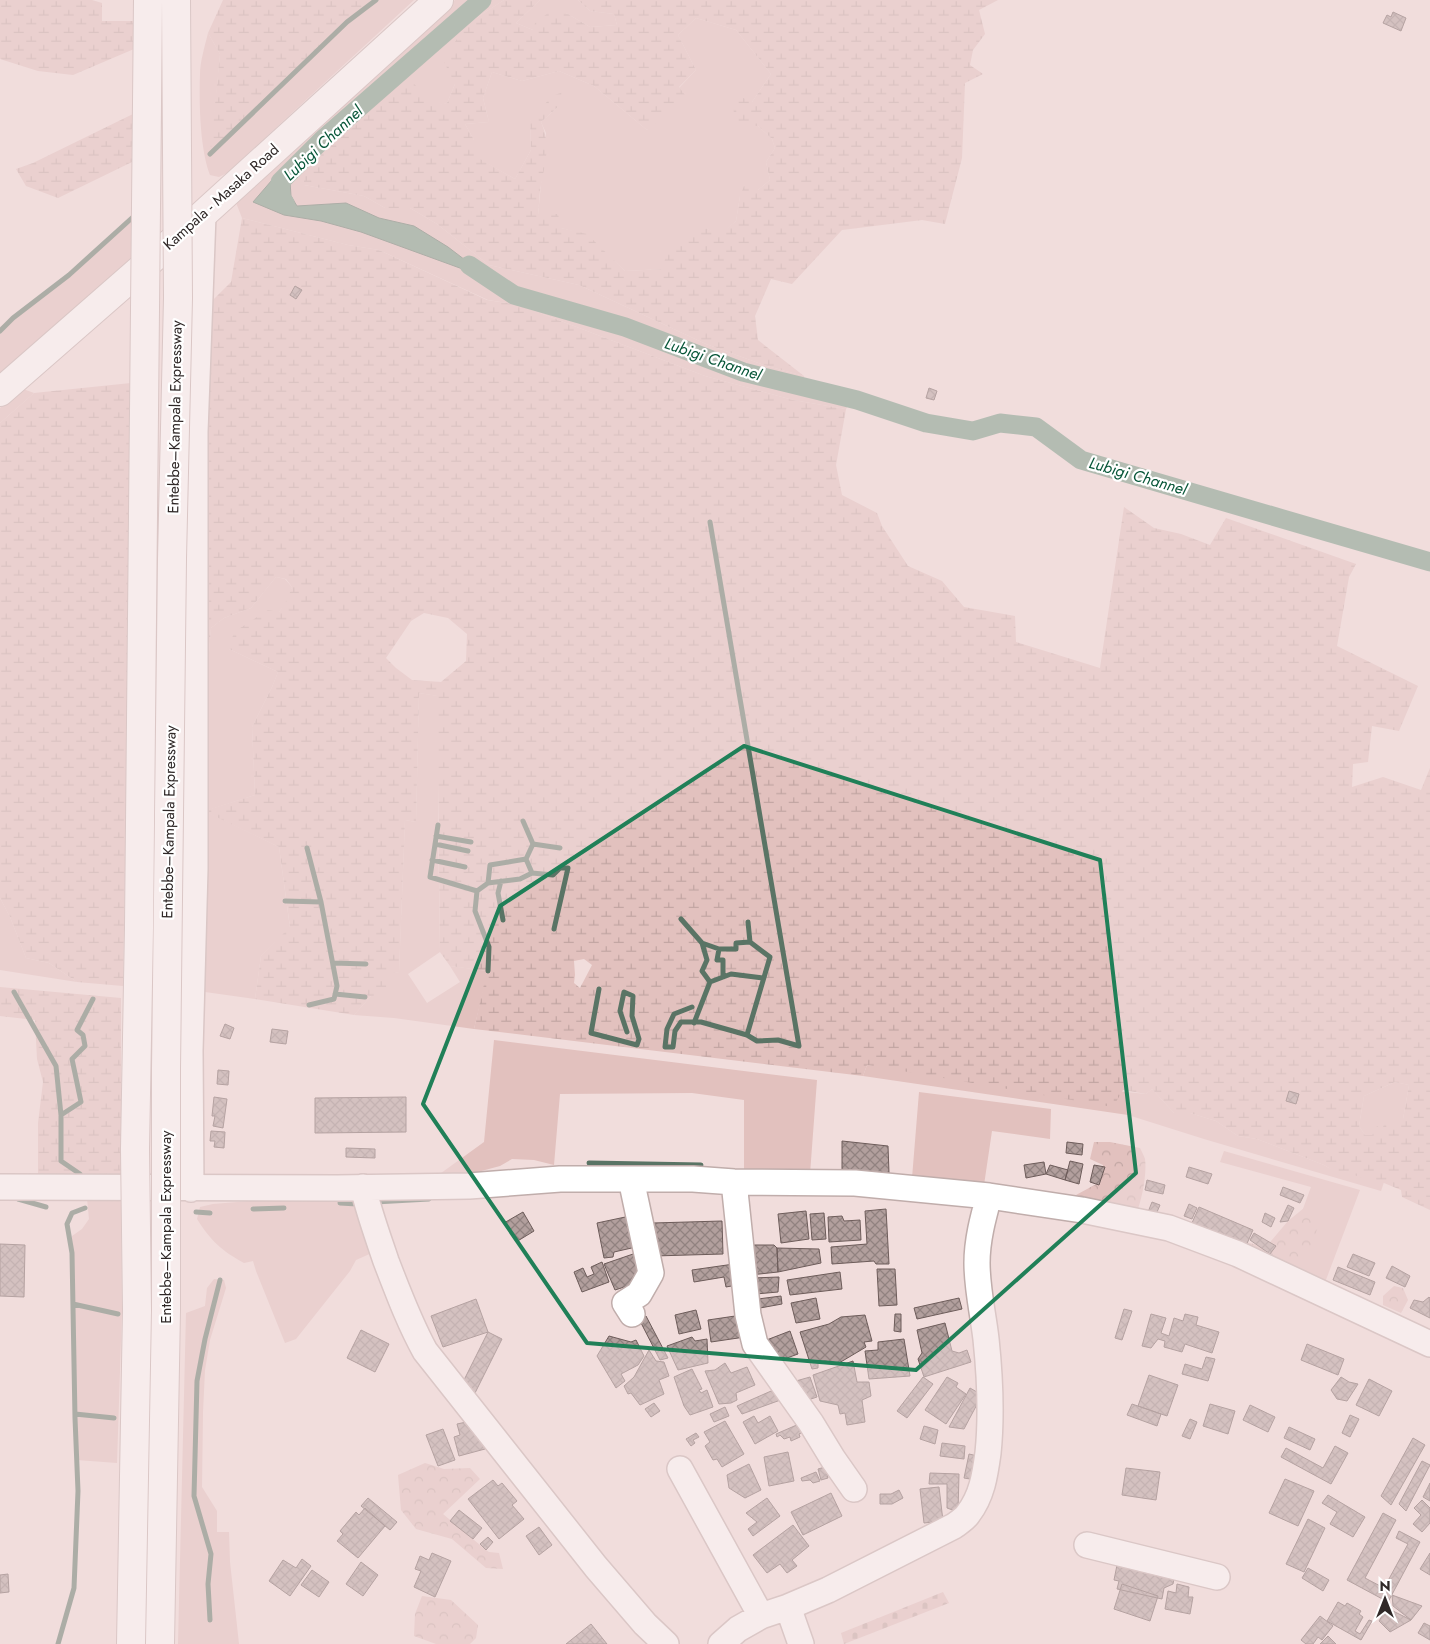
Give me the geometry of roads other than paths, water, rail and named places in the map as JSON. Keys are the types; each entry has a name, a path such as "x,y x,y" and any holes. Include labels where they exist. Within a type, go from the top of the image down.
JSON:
{"highway":[{"name":"Entebbe–Kampala Expressway","path":"131,1644 137,1310 136,1149 148,0"},
{"name":"Entebbe–Kampala Expressway","path":"160,1644 166,1309 166,1070 172,559 178,298 176,0"},
{"name":"Kampala - Masaka Road","path":"0,392 203,215 438,0"}],"street":[{"path":"191,1189 190,1051 195,869 195,441 203,215"},
{"path":"0,1187 191,1189 469,1186 560,1179 693,1179 734,1182 855,1183 989,1196 1082,1210 1169,1228 1238,1254 1430,1344"},
{"path":"631,1179 651,1273 639,1294 625,1303 632,1314"},
{"path":"734,1182 748,1315 755,1344 811,1423 854,1489"},
{"path":"363,1187 371,1219 398,1294 410,1323 425,1351 596,1567 645,1624 666,1644"},
{"path":"720,1644 738,1629 761,1616 828,1590 954,1526 968,1514 979,1496 985,1479 990,1437 991,1397 977,1262 979,1234 989,1196"},
{"path":"680,1469 761,1616"},
{"path":"1087,1545 1217,1577"},
{"path":"788,1607 801,1644"}],"waterway":[{"path":"210,154 347,22 376,0"},
{"name":"Lubigi Channel","path":"285,203 281,198 280,182 322,140 482,0"},
{"path":"0,331 13,318 69,275 133,217"},
{"name":"Lubigi Channel","path":"469,265 514,295 625,327 743,372 857,400 926,423 973,431 1000,423 1036,427 1081,460 1430,562"},
{"path":"692,1007 674,1014 667,1029 665,1047 673,1047 675,1031 681,1022 701,1022 747,1035 757,1041 778,1040 799,1046 710,522"},
{"path":"488,971 489,947 475,911 477,891 488,883 490,865 526,859 533,844 523,821"},
{"path":"438,825 430,877 477,891"},
{"path":"436,836 471,842"},
{"path":"435,844 468,851"},
{"path":"533,844 560,848"},
{"path":"307,848 321,902 337,986 334,999 309,1005"},
{"path":"488,883 520,879 532,873 526,859"},
{"path":"432,860 465,867"},
{"path":"532,873 553,875 560,868 568,868 554,929"},
{"path":"501,881 498,893 503,920"},
{"path":"285,901 321,902"},
{"path":"681,919 702,943 707,960 702,971 710,982"},
{"path":"747,1035 770,957 750,942 748,922"},
{"path":"702,943 719,949 736,949 736,943 750,942"},
{"path":"719,949 717,960 723,960 723,977"},
{"path":"333,963 366,964"},
{"path":"694,1023 710,982 731,974 763,978"},
{"path":"599,989 591,1033 637,1045 639,1039 632,1016 633,996 624,992 620,1011 627,1032"},
{"path":"14,992 56,1066 61,1115 61,1161 80,1174"},
{"path":"335,994 365,997"},
{"path":"61,1115 81,1102 72,1059 85,1046 83,1035 77,1030 93,999"},
{"path":"589,1163 701,1165"},
{"path":"18,1199 46,1207"},
{"path":"375,1202 429,1199"},
{"path":"340,1203 357,1204"},
{"path":"58,1644 74,1588 78,1491 72,1253 67,1224 72,1213 85,1208"},
{"path":"253,1209 284,1208"},
{"path":"196,1212 210,1213"},
{"path":"210,1620 208,1584 211,1554 194,1496 197,1381 205,1339 220,1280"},
{"path":"73,1304 118,1314"},
{"path":"75,1414 114,1418"}]}
